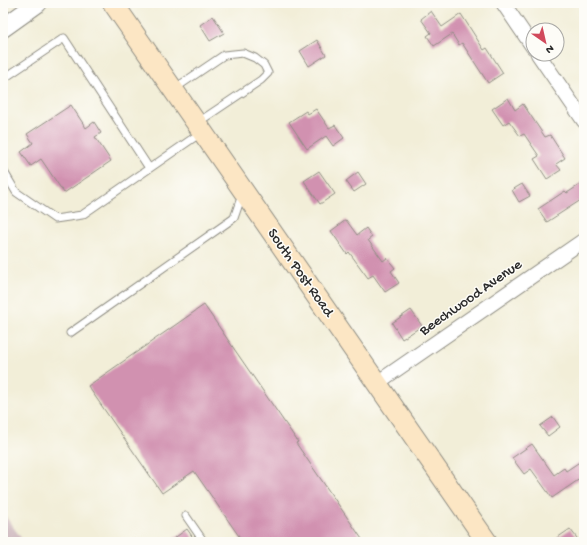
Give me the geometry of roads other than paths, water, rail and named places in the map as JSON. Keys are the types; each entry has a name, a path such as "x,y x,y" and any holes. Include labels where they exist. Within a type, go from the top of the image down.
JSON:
{"main road":[{"name":"South Post Road","path":"113,3 487,542"}],"street":[{"path":"3,28 38,3"},
{"path":"502,3 525,36"},
{"path":"543,62 584,121"},
{"name":"Beechwood Avenue","path":"377,383 584,240"}],"lane":[{"path":"3,79 64,38 149,168"},
{"path":"3,170 16,192 55,219 82,215 149,168 268,73 264,66 254,58 243,53 224,55 173,89"},
{"path":"70,333 234,218 244,191"},
{"path":"186,516 204,542"}]}
